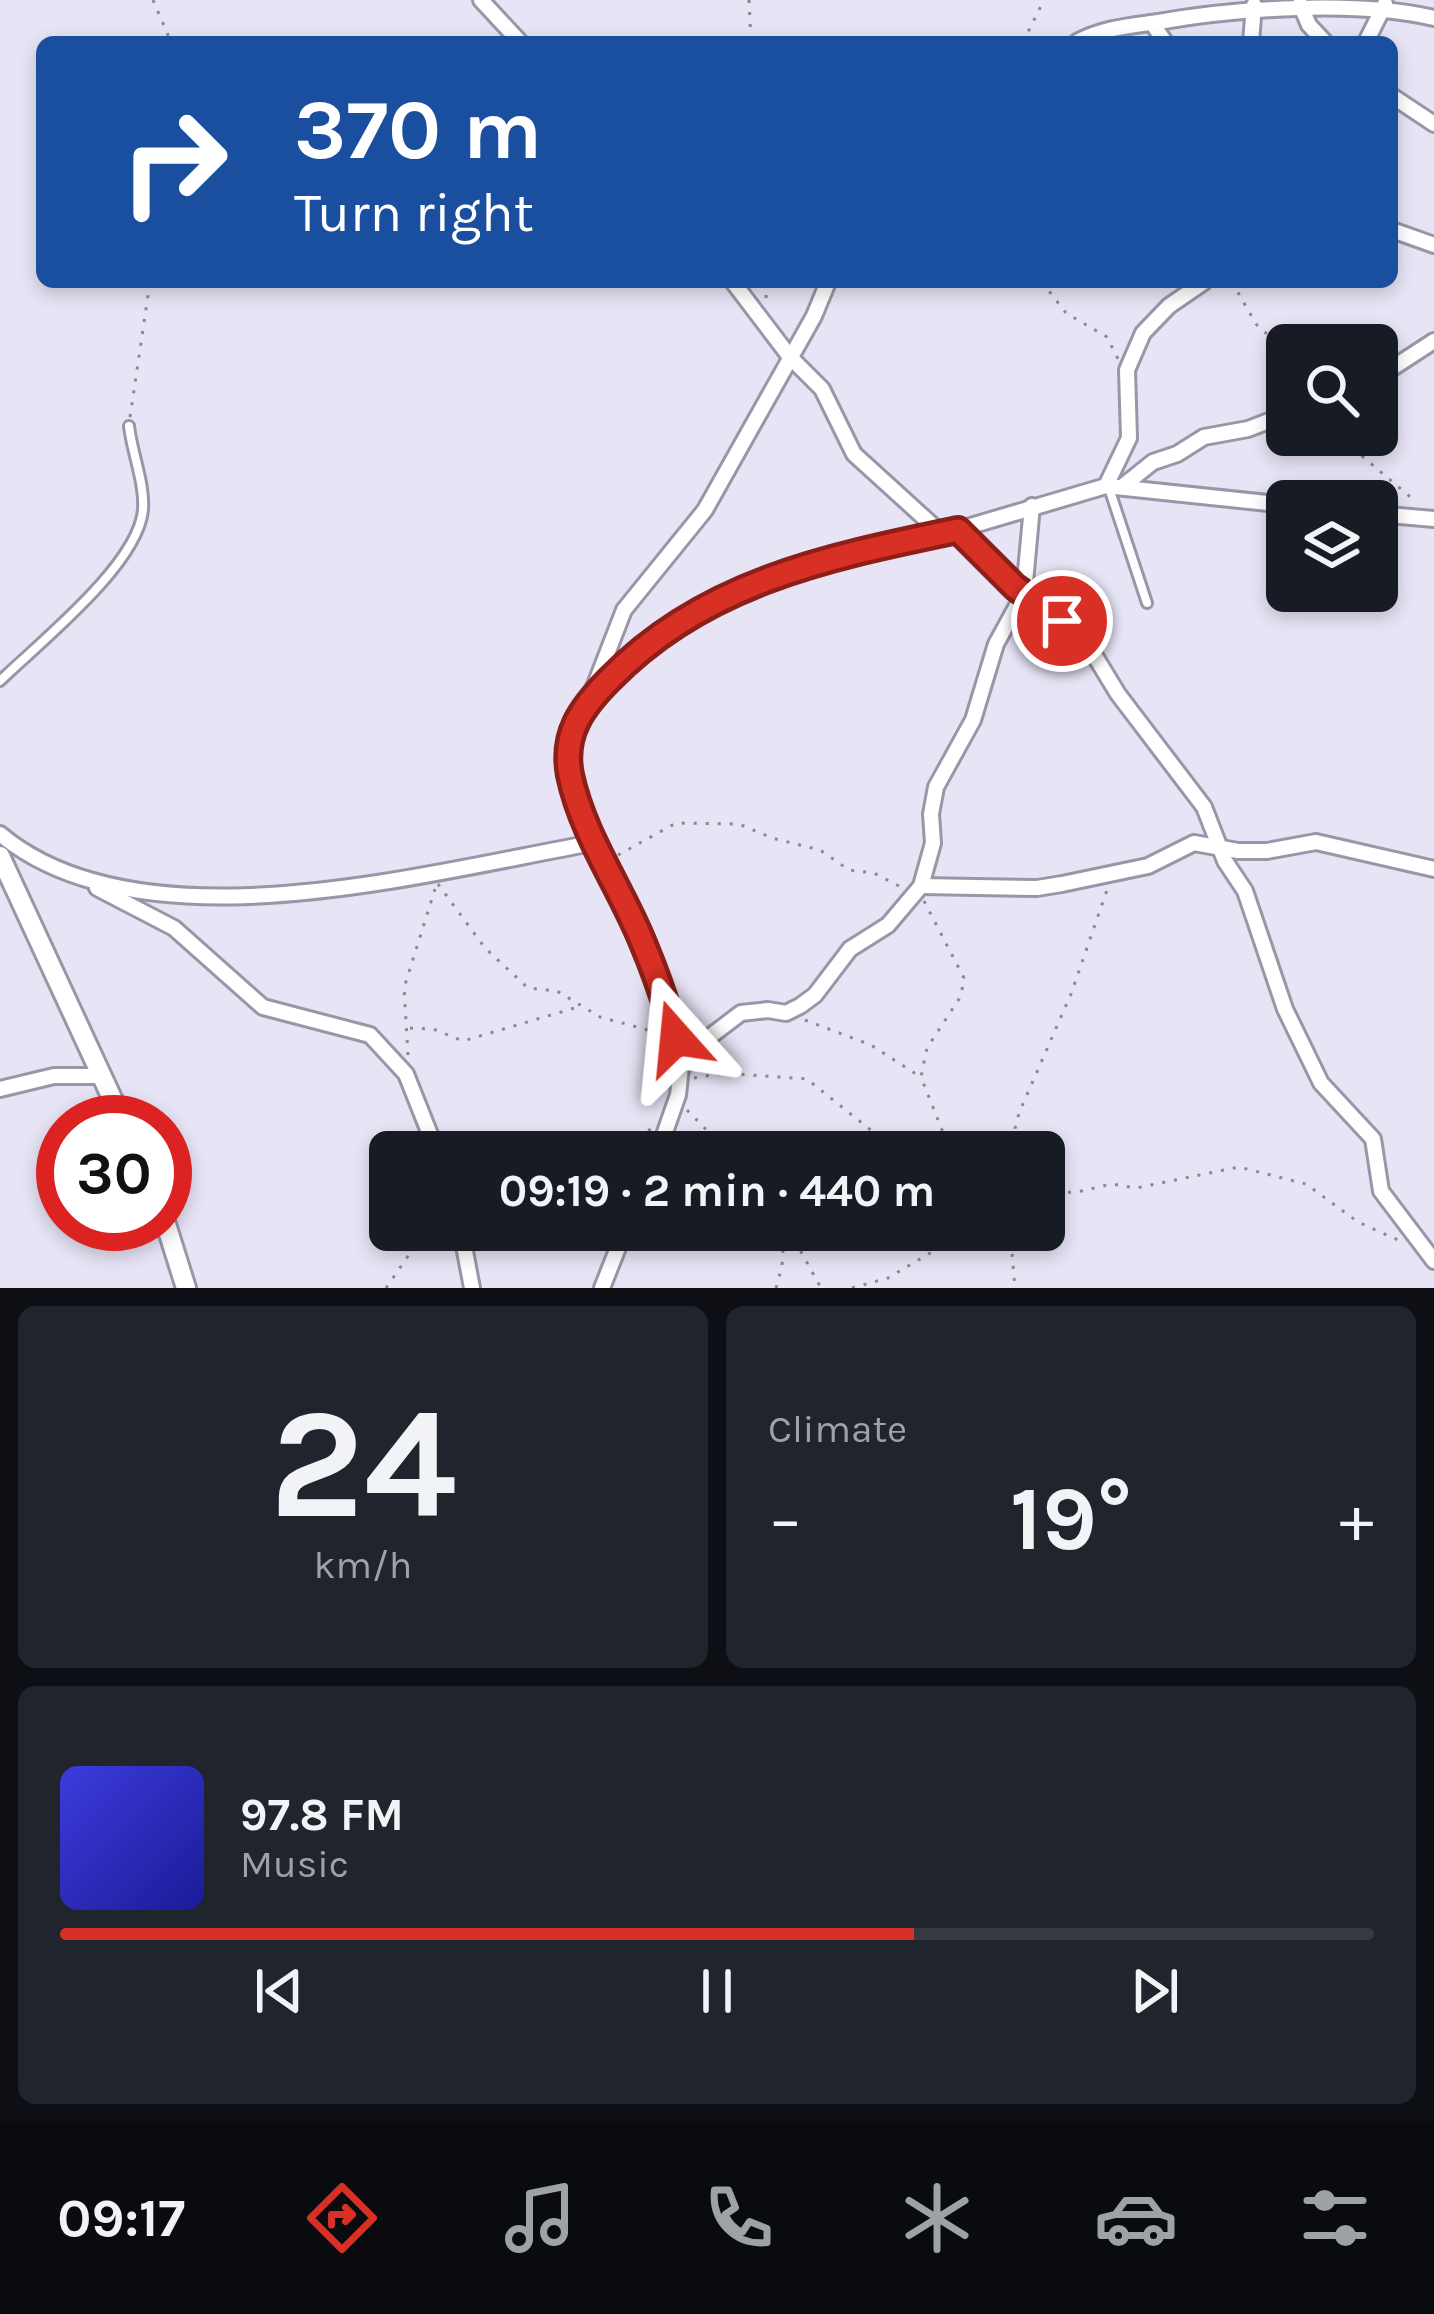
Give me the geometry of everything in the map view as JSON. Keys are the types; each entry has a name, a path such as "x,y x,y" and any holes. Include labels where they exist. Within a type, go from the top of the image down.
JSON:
{"street":[{"path":"482,0 515,36"},
{"path":"1370,36 1390,3"},
{"path":"1088,36 1253,5 1390,3 1434,18"},
{"path":"1300,4 1320,36"},
{"path":"1251,36 1253,5"},
{"path":"1152,22 1161,36"},
{"path":"1398,100 1434,124"},
{"path":"1398,232 1434,245"},
{"path":"738,288 790,357 822,389 854,454 1088,644 1130,711 1204,808 1245,891 1285,1010 1321,1082 1373,1139 1381,1191 1434,1261"},
{"path":"686,1064 643,941 593,843 575,796 568,743 624,610 705,510 825,288"},
{"path":"1112,486 1129,438 1127,370 1143,333 1195,288"},
{"path":"1398,364 1434,340"},
{"path":"590,699 646,642 712,602 780,574 1112,486 1204,437 1266,422"},
{"path":"1112,486 1266,503"},
{"path":"665,1131 681,1066 712,1035 741,1013 786,1013 815,995 850,949 888,925 919,888 933,843 936,787 973,721 996,644 1024,593 1032,506"},
{"path":"1398,516 1433,519"},
{"path":"0,834 42,863 174,928 263,1007 370,1035 406,1074 429,1131"},
{"path":"919,888 1037,887 1148,866 1182,845 1267,851 1316,842 1434,869"},
{"path":"71,876 144,890 282,896 439,876 593,843"},
{"path":"0,856 111,1095"},
{"path":"0,1089 54,1076 102,1076"},
{"path":"174,1251 186,1288"},
{"path":"464,1251 472,1288"},
{"path":"602,1288 617,1251"}],"lane":[{"path":"0,681 109,577 134,537 143,511 129,426"},
{"path":"1112,486 1147,603"}],"path":[{"path":"153,0 168,36"},
{"path":"749,0 751,36"},
{"path":"1025,36 1044,0"},
{"path":"129,426 149,288"},
{"path":"1047,288 1066,313 1108,337 1127,370"},
{"path":"1235,288 1266,333"},
{"path":"1362,456 1433,519"},
{"path":"602,862 676,823 740,824 788,844 820,850 849,870 874,873 900,888 919,888 964,978 962,996 927,1048 921,1077 944,1131"},
{"path":"1014,1131 1116,871"},
{"path":"439,876 485,948 528,988 556,991 600,1017 676,1038"},
{"path":"406,1074 404,988 439,876"},
{"path":"407,1028 433,1029 463,1041 580,1006"},
{"path":"786,1013 871,1045 921,1077"},
{"path":"680,1080 723,1072 807,1079 872,1131"},
{"path":"676,1101 707,1131"},
{"path":"647,1131 670,1118"},
{"path":"1065,1192 1112,1184 1136,1188 1239,1166 1306,1184 1379,1234 1422,1248"},
{"path":"386,1288 412,1251"},
{"path":"776,1288 784,1251"},
{"path":"799,1251 821,1288"},
{"path":"852,1288 888,1278 934,1251"},
{"path":"1012,1251 1016,1288"}],"route":[{"path":"676,1038 643,941 575,796 568,743 590,699 646,642 712,602 780,574 958,530 1015,587 1062,621"}]}
